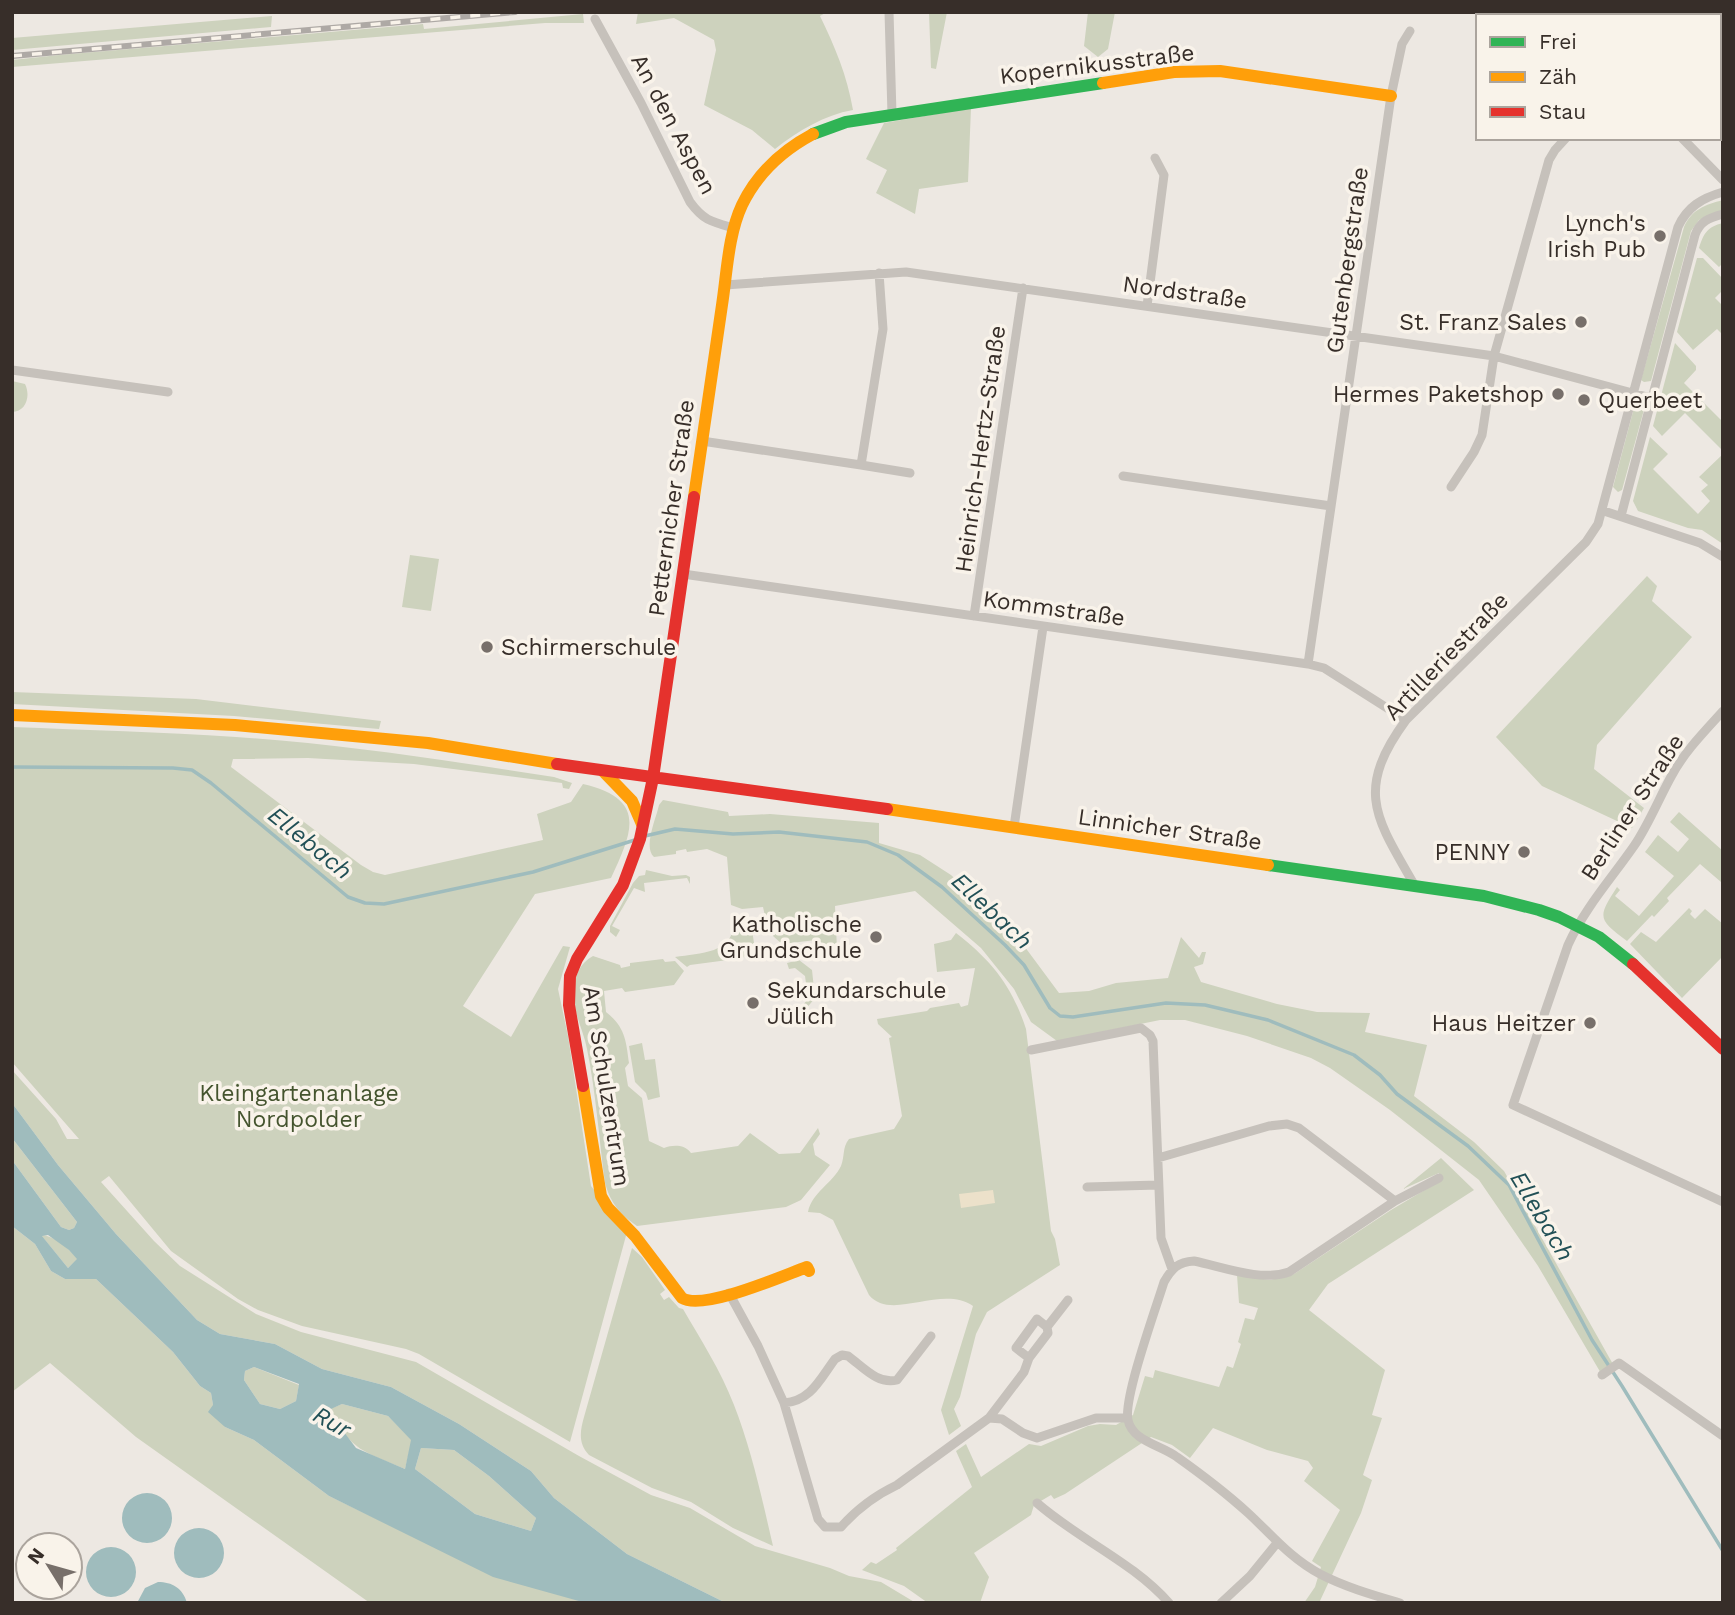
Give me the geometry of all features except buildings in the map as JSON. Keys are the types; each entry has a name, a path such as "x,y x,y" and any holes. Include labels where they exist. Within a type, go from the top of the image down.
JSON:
{"street":[{"path":"889,12 892,114"},
{"name":"An den Aspen","path":"595,19 641,103 690,202 701,217 734,228"},
{"name":"Gutenbergstraße","path":"1308,664 1391,96 1402,44 1410,31"},
{"name":"Kopernikusstraße","path":"725,285 734,228 742,205 756,182 780,156 800,140 831,126 892,114 1174,72 1220,71 1391,96"},
{"path":"1451,486 1482,435 1494,356 1549,160 1564,140"},
{"path":"1684,140 1723,180"},
{"path":"1147,306 1164,175 1156,158"},
{"name":"Artilleriestraße","path":"1415,886 1378,818 1374,792 1378,766 1389,743 1406,720 1586,542 1598,524 1604,511 1678,227 1682,218 1697,203 1723,192"},
{"path":"1621,516 1698,229 1708,219 1723,214"},
{"path":"861,465 883,329 879,273"},
{"name":"Nordstraße","path":"725,285 909,273 1494,356 1634,393"},
{"name":"Petternicher Straße","path":"653,779 725,285"},
{"name":"Heinrich-Hertz-Straße","path":"974,616 1023,288"},
{"path":"12,370 168,392"},
{"path":"1634,393 1651,398"},
{"path":"702,440 910,473"},
{"path":"1123,476 1331,506"},
{"path":"1604,511 1700,543 1723,557"},
{"name":"Kommstraße","path":"682,573 1308,664 1324,668 1406,720"},
{"path":"1014,827 1043,626"},
{"name":"Berliner Straße","path":"1723,711 1672,774 1635,845 1577,925 1513,1105 1723,1202"},
{"name":"Linnicher Straße","path":"12,715 234,725 414,742 603,772 1014,827 1484,896 1528,907 1577,925 1599,937 1619,952 1723,1049"},
{"path":"603,772 632,801 642,829"},
{"name":"Am Schulzentrum","path":"653,779 637,850 616,897 571,970 568,984 569,1005 601,1196 683,1299 694,1302 807,1267 808,1271"},
{"path":"1031,1050 1141,1028 1150,1035 1153,1041 1161,1238 1172,1269"},
{"path":"1158,1158 1269,1126 1287,1124 1299,1128 1395,1201"},
{"path":"1400,1603 1356,1590 1321,1575 1276,1543 1248,1513 1222,1491 1175,1455 1130,1429 1126,1406 1164,1282 1172,1269 1183,1262 1194,1261 1251,1273 1280,1275 1289,1272 1395,1201 1439,1178"},
{"path":"1087,1186 1158,1185"},
{"path":"729,1293 758,1346 784,1403 818,1519 825,1527 833,1528 841,1527 872,1500 989,1418 1024,1372 1029,1358 1068,1300"},
{"path":"1029,1358 1016,1348 1037,1319 1048,1327"},
{"path":"784,1403 797,1402 806,1396 835,1359 842,1355 848,1356 880,1380 897,1380 931,1336"},
{"path":"1608,1371 1619,1363 1723,1436"},
{"path":"989,1418 1002,1419 1023,1433 1037,1437 1097,1418 1127,1418"},
{"path":"1037,1503 1055,1519 1148,1584 1169,1603"},
{"path":"1221,1603 1250,1576 1276,1543"}],"green space":[{"path":"638,12 827,12 820,16 840,61 853,110 812,125 775,149 752,130 704,105 716,50 714,40 674,18 636,24"},
{"path":"929,12 947,12 936,69 931,68"},
{"path":"1088,12 1115,12 1108,49 1098,57 1084,46"},
{"path":"583,14 584,23 545,23 12,67 12,60 59,55 423,24 424,29"},
{"path":"272,16 271,27 12,50 12,38"},
{"path":"971,108 968,182 919,189 915,214 876,193 887,170 866,159 884,123"},
{"path":"1723,200 1723,211 1699,220 1691,231 1651,381 1644,382 1641,380 1684,227 1700,209"},
{"path":"1723,223 1723,263 1719,267 1699,248 1707,231"},
{"path":"1697,258 1703,258 1723,279 1723,290 1715,298 1723,306 1723,335 1717,329 1693,350 1677,332"},
{"path":"1675,343 1696,366 1696,370 1684,383 1723,422 1723,451 1685,413 1662,436 1653,426"},
{"path":"12,381 25,384 27,393 24,406 12,412"},
{"path":"1640,401 1645,406 1622,490 1618,492 1613,487 1635,404"},
{"path":"1650,437 1668,454 1653,469 1698,514 1710,501 1701,491 1708,485 1699,477 1723,454 1723,544 1702,530 1638,511 1633,501"},
{"path":"410,555 439,559 431,611 402,607"},
{"path":"1647,576 1657,586 1652,601 1692,637 1597,745 1594,769 1644,808 1632,828 1542,786 1496,737"},
{"path":"12,692 196,699 381,721 379,729 234,716 12,704"},
{"name":"Kleingartenanlage Nordpolder","path":"12,727 208,735 316,744 515,771 554,777 572,783 569,789 563,788 562,783 414,764 308,758 233,759 231,767 361,865 385,875 543,840 537,814 571,802 583,784 617,798 626,808 629,832 611,878 535,894 463,1006 511,1037 563,946 570,947 558,989 591,1186 627,1232 570,1442 419,1354 302,1326 258,1310 238,1299 171,1251 109,1176 101,1182 180,1266 256,1314 301,1332 416,1362 579,1456 651,1495 690,1508 755,1546 849,1576 881,1582 916,1603 726,1603 627,1554 554,1498 531,1471 459,1424 391,1387 322,1369 275,1344 220,1334 197,1320 116,1234 58,1165 12,1103 12,1070 56,1119 67,1139 79,1139 12,1062"},
{"path":"663,800 728,812 729,816 770,814 879,823 879,843 920,855 951,875 1019,939 1059,993 1089,991 1116,983 1168,978 1181,937 1199,958 1202,952 1206,952 1203,964 1194,967 1201,982 1277,1004 1317,1012 1370,1013 1365,1032 1427,1045 1414,1096 1474,1142 1504,1171 1614,1366 1602,1375 1538,1266 1479,1180 1390,1110 1330,1068 1311,1058 1247,1036 1185,1020 1160,1020 1057,1041 1031,1022 1014,989 981,948 915,891 835,906 837,949 829,950 816,940 782,944 773,936 771,921 765,916 763,907 742,909 731,905 727,857 707,849 687,852 686,849 676,851 676,854 654,857 650,840 659,805"},
{"path":"1679,812 1723,851 1723,881 1700,864 1667,898 1669,901 1654,917 1652,915 1627,941 1606,922 1606,905 1617,887 1620,890 1615,896 1639,916 1674,876 1645,852 1658,835 1678,852 1689,839 1670,822"},
{"path":"646,870 672,876 686,875 690,877 690,884 687,878 644,883 645,892 634,888 612,926 620,930 616,937 610,932 610,926 633,883 639,876 645,875"},
{"path":"1689,908 1695,919 1705,909 1723,924 1723,956 1682,998 1630,944 1641,932 1656,942"},
{"path":"738,919 752,930 754,943 743,958 687,967 675,957 705,953 722,946 732,932 734,921"},
{"path":"956,933 999,975 1014,1000 1026,1029 1051,1231 1060,1265 987,1312 976,1334 960,1397 954,1409 961,1426 949,1435 941,1410 973,1306 960,1300 946,1299 903,1305 878,1302 869,1295 833,1220 820,1213 808,1212 818,1193 841,1166 849,1139 894,1129 902,1116 889,1038 892,1037 878,1024 877,1019 959,1003 961,1007 968,1005 975,968 937,972 934,944 951,940"},
{"path":"593,956 620,965 621,968 630,966 630,963 663,959 665,962 675,961 684,971 674,985 625,992 622,988 604,991 606,1012 621,1029 625,1041 629,1063 625,1068 628,1086 642,1098 649,1141 664,1148 682,1147 691,1153 738,1146 750,1133 779,1154 800,1153 818,1128 820,1134 813,1144 815,1155 830,1165 801,1200 786,1207 637,1226 617,1208 605,1183 590,1066 574,1004 577,973"},
{"path":"799,960 812,970 815,998 805,1010 802,1007 808,998 805,976 795,968 789,969 787,963"},
{"path":"642,1043 645,1060 655,1059 660,1097 648,1100 646,1093 635,1082 629,1046"},
{"path":"12,1138 77,1222 74,1228 69,1230 61,1227 12,1160"},
{"path":"1441,1158 1474,1190 1328,1284 1309,1310 1385,1370 1372,1415 1382,1418 1363,1475 1372,1480 1361,1513 1319,1603 1304,1603 1315,1587 1321,1567 1312,1561 1340,1510 1304,1481 1313,1468 1308,1461 1267,1450 1213,1428 1190,1458 1172,1445 1151,1437 1065,1494 1054,1499 1051,1495 1034,1505 1031,1515 974,1553 989,1577 980,1603 928,1603 904,1586 862,1570 871,1562 876,1564 897,1550 896,1548 972,1487 956,1451 966,1444 981,1477 1029,1444 1041,1446 1088,1426 1116,1425 1133,1415 1145,1376 1153,1378 1155,1370 1219,1387 1227,1366 1233,1368 1241,1344 1238,1342 1245,1318 1254,1320 1258,1308 1239,1303 1237,1275 1270,1280 1294,1274 1440,1181 1439,1173 1403,1189"},
{"path":"12,1226 35,1244 51,1271 65,1279 96,1279 173,1352 200,1386 211,1393 213,1405 225,1427 254,1440 329,1496 404,1532 586,1603 370,1603 136,1437 50,1363 12,1392"},
{"path":"41,1235 57,1240 78,1259 68,1268"},
{"path":"632,1248 642,1257 665,1290 660,1294 664,1300 669,1297 683,1309 723,1380 746,1440 773,1546 733,1528 691,1502 652,1488 589,1455 583,1446 583,1422"},
{"path":"254,1367 299,1385 296,1401 280,1409 260,1404 244,1380 245,1371"},
{"path":"342,1404 388,1416 412,1440 405,1469 369,1454 352,1442 330,1409"},
{"path":"421,1448 454,1450 489,1476 536,1518 531,1531 475,1514 415,1469"}],"sand":[{"path":"993,1190 995,1203 961,1208 959,1194"}],"water":[{"name":"Rur","path":"12,1103 58,1165 116,1234 197,1320 220,1334 275,1344 322,1369 391,1387 459,1424 531,1471 554,1498 627,1554 726,1603 586,1603 493,1577 329,1496 254,1440 225,1427 208,1412 213,1405 211,1393 200,1386 173,1352 96,1279 65,1279 51,1271 35,1244 12,1226 12,1160 61,1227 69,1230 74,1228 77,1222 12,1138","holes":["48,1235 77,1259 68,1268 42,1236","254,1367 299,1384 296,1401 280,1409 260,1404 244,1380 245,1371","342,1404 388,1416 411,1440 405,1469 356,1448 338,1424 331,1409","421,1448 454,1450 489,1476 536,1518 531,1531 475,1514 415,1469"]},
{"path":"147,1493 165,1500 172,1518 165,1536 147,1543 129,1536 122,1518 129,1500"},
{"path":"199,1528 217,1535 224,1553 217,1571 199,1578 181,1571 174,1553 181,1535"},
{"path":"111,1547 129,1554 136,1572 129,1590 111,1597 93,1590 86,1572 93,1554"},
{"path":"158,1582 176,1587 183,1593 187,1603 137,1603 145,1588"}],"waterway":[{"name":"Ellebach","path":"12,767 192,770 348,897 365,903 384,904 533,872 638,839"},
{"name":"Ellebach","path":"645,836 675,829 733,834 779,832 867,842 898,855 942,887 1024,965 1050,1008 1060,1016 1073,1017 1166,1003 1205,1005 1268,1020 1354,1055 1380,1075 1397,1094 1468,1146 1509,1185 1592,1340 1723,1551"}],"railway":[{"path":"12,56 515,12"}],"traffic: fast":[{"path":"813,134 846,122 1103,83"},
{"path":"1268,865 1484,896 1539,910 1599,937 1633,964"}],"traffic: slow":[{"path":"1103,83 1174,72 1220,71 1391,96"},
{"path":"694,497 729,254 737,217 748,194 763,173 791,147 813,134"},
{"path":"12,715 235,725 428,743 557,764"},
{"path":"604,772 632,801 642,824"},
{"path":"887,809 1268,865"},
{"path":"583,1086 601,1196 682,1298 692,1301 707,1300 807,1267 809,1271"}],"traffic: jam":[{"path":"583,1086 569,1005 570,976 577,959 623,885 640,839 653,778 694,497"},
{"path":"557,764 887,809"},
{"path":"1633,964 1723,1049"}],"place":[{"name":"Lynch's Irish Pub","path":"1660,236"},
{"name":"St. Franz Sales","path":"1581,322"},
{"name":"Hermes Paketshop","path":"1558,394"},
{"name":"Querbeet","path":"1584,400"},
{"name":"Schirmerschule","path":"487,647"},
{"name":"PENNY","path":"1524,852"},
{"name":"Katholische Grundschule","path":"876,937"},
{"name":"Sekundarschule Jülich","path":"753,1003"},
{"name":"Haus Heitzer","path":"1590,1023"}]}
